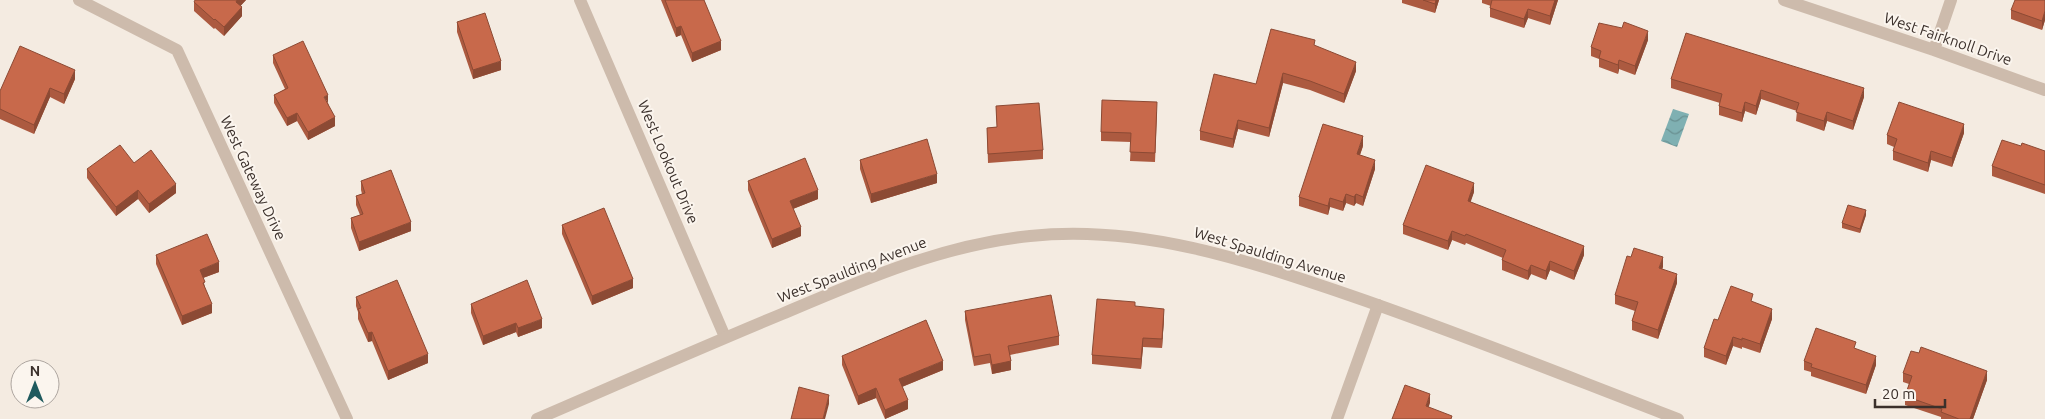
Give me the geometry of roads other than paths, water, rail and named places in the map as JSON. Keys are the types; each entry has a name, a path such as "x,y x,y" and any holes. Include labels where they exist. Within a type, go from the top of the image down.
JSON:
{"street":[{"name":"West Gateway Drive","path":"79,0 177,50 347,419"},
{"name":"West Lookout Drive","path":"580,0 725,337"},
{"name":"West Fairknoll Drive","path":"1784,0 1934,50 2045,90"},
{"path":"1934,50 1951,0"},
{"name":"West Spaulding Avenue","path":"537,419 725,337 867,278 927,257 975,244 1029,236 1074,233 1118,235 1213,252 1274,270 1378,305 1678,419"},
{"path":"1337,419 1378,305"}],"water":[{"path":"1673,109 1689,114 1677,147 1661,141"}]}
